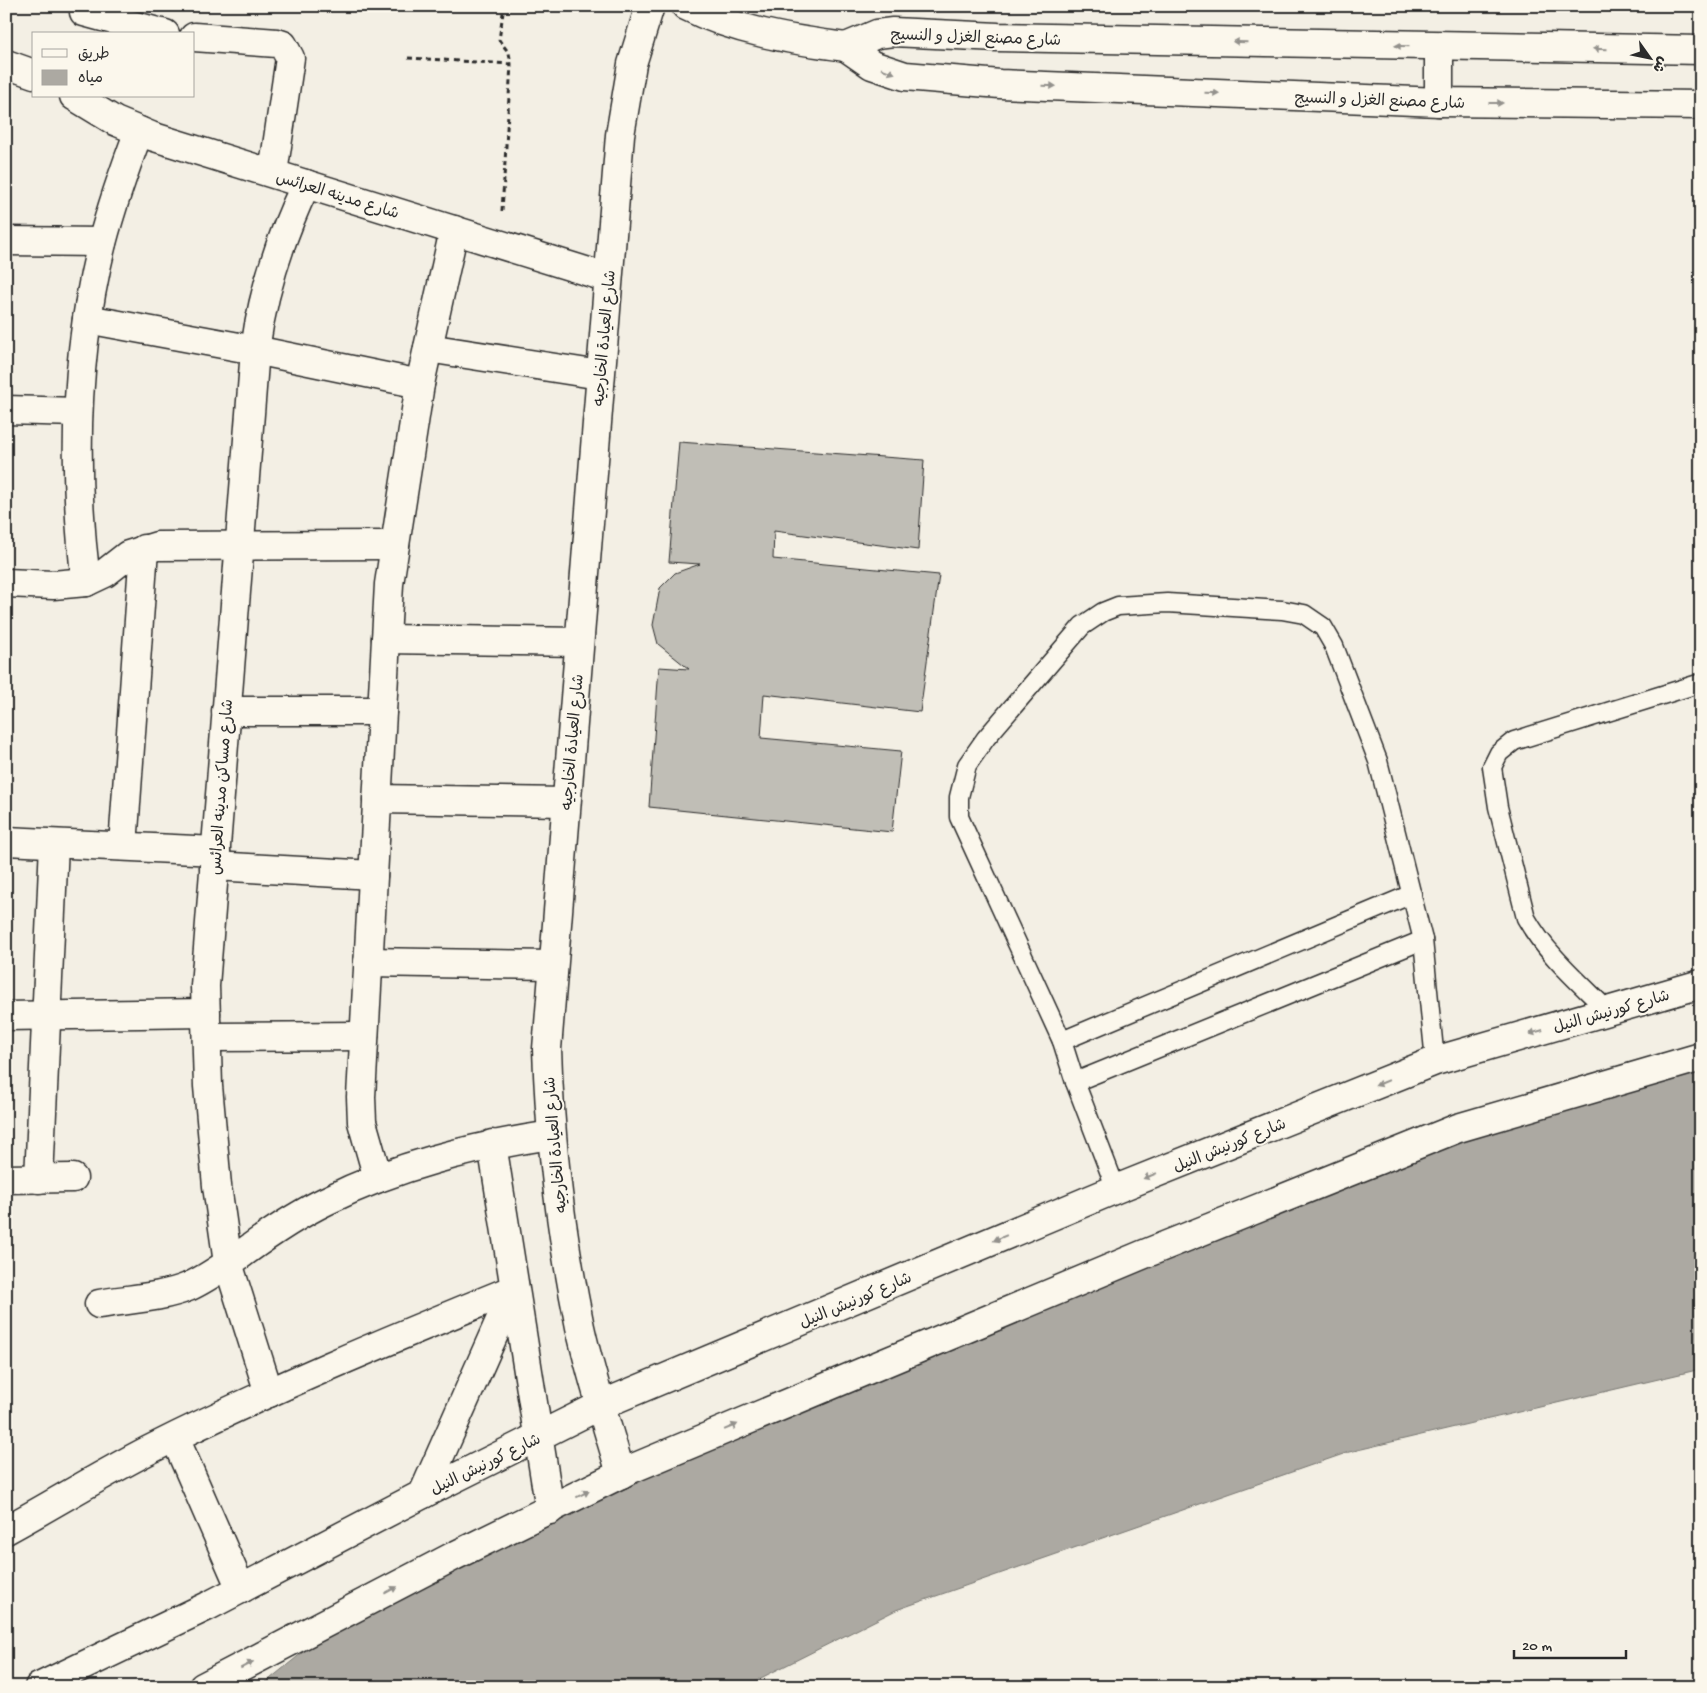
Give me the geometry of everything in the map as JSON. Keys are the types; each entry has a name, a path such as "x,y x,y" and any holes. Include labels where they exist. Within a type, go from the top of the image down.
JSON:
{"street":[{"name":"شارع العيادة الخارجيه","path":"621,1474 581,1330 566,1253 551,1135 546,1048 624,99 632,64 650,6"},
{"path":"686,6 761,32 803,42 846,47"},
{"path":"84,12 159,32"},
{"name":"شارع مصنع الغزل و النسيج","path":"846,47 876,34 893,32 998,38 1701,50"},
{"path":"195,37 277,44 288,51 290,58 274,174"},
{"path":"1439,46 1439,102"},
{"name":"شارع مصنع الغزل و النسيج","path":"846,47 872,65 905,76 1000,84 1439,102 1701,105"},
{"path":"6,64 32,73"},
{"name":"شارع مدينه العرائس","path":"77,98 100,113 139,131 608,278"},
{"path":"86,582 78,507 77,412 87,319 102,242 119,186 139,131"},
{"name":"شارع مساكن مدينه العرائس","path":"269,1393 228,1263 214,1158 208,1086 205,986 255,350 270,275 285,228 306,184"},
{"path":"378,1178 362,1122 361,1097 389,584 420,384 454,230"},
{"path":"6,241 102,242"},
{"path":"87,319 255,350 420,384"},
{"path":"428,348 600,375"},
{"path":"6,410 77,412"},
{"path":"6,583 53,585 86,582 105,573 128,555 157,546 395,545"},
{"path":"124,846 144,549"},
{"path":"386,639 578,642"},
{"path":"226,711 382,711"},
{"path":"378,799 566,802"},
{"path":"6,842 124,846 373,875"},
{"path":"39,1179 54,844"},
{"path":"368,962 552,965"},
{"name":"شارع كورنيش النيل","path":"39,1687 241,1589 423,1494 601,1405 1116,1189 1435,1061 1701,984"},
{"path":"6,1016 46,1015 364,1036"},
{"path":"203,1687 621,1474 1142,1254 1458,1128 1701,1057"},
{"path":"99,1304 188,1287 228,1263 275,1230 325,1201 378,1178 434,1158 492,1144 551,1135"},
{"path":"492,1144 550,1510"},
{"path":"6,1179 73,1178"},
{"path":"6,1530 148,1451 269,1393 329,1365 514,1289"},
{"path":"423,1494 514,1289"},
{"path":"175,1438 241,1589"}],"lane":[{"path":"1116,1189 1075,1082 1062,1041 959,817 958,797 967,766 986,738 1082,626 1103,612 1118,606 1166,603 1282,610 1304,614 1323,627 1334,646 1378,761 1423,940 1435,1061"},
{"path":"1608,1011 1535,934 1526,918 1498,807 1492,767 1499,753 1514,741 1701,683"},
{"path":"1062,1041 1412,894"},
{"path":"1075,1082 1423,940"}],"path":[{"path":"500,244 511,64 510,53 500,40 504,6"},
{"path":"408,58 511,64"}],"water":[{"path":"1701,1068 1701,1369 1349,1452 896,1610 743,1687 260,1687 345,1618 496,1542 849,1385 1451,1144"}],"building":[{"path":"679,442 924,460 918,550 774,531 773,559 939,575 920,712 764,694 761,738 901,751 892,832 649,807 659,667 689,669 658,644 653,625 660,588 675,573 700,564 669,562"}]}
